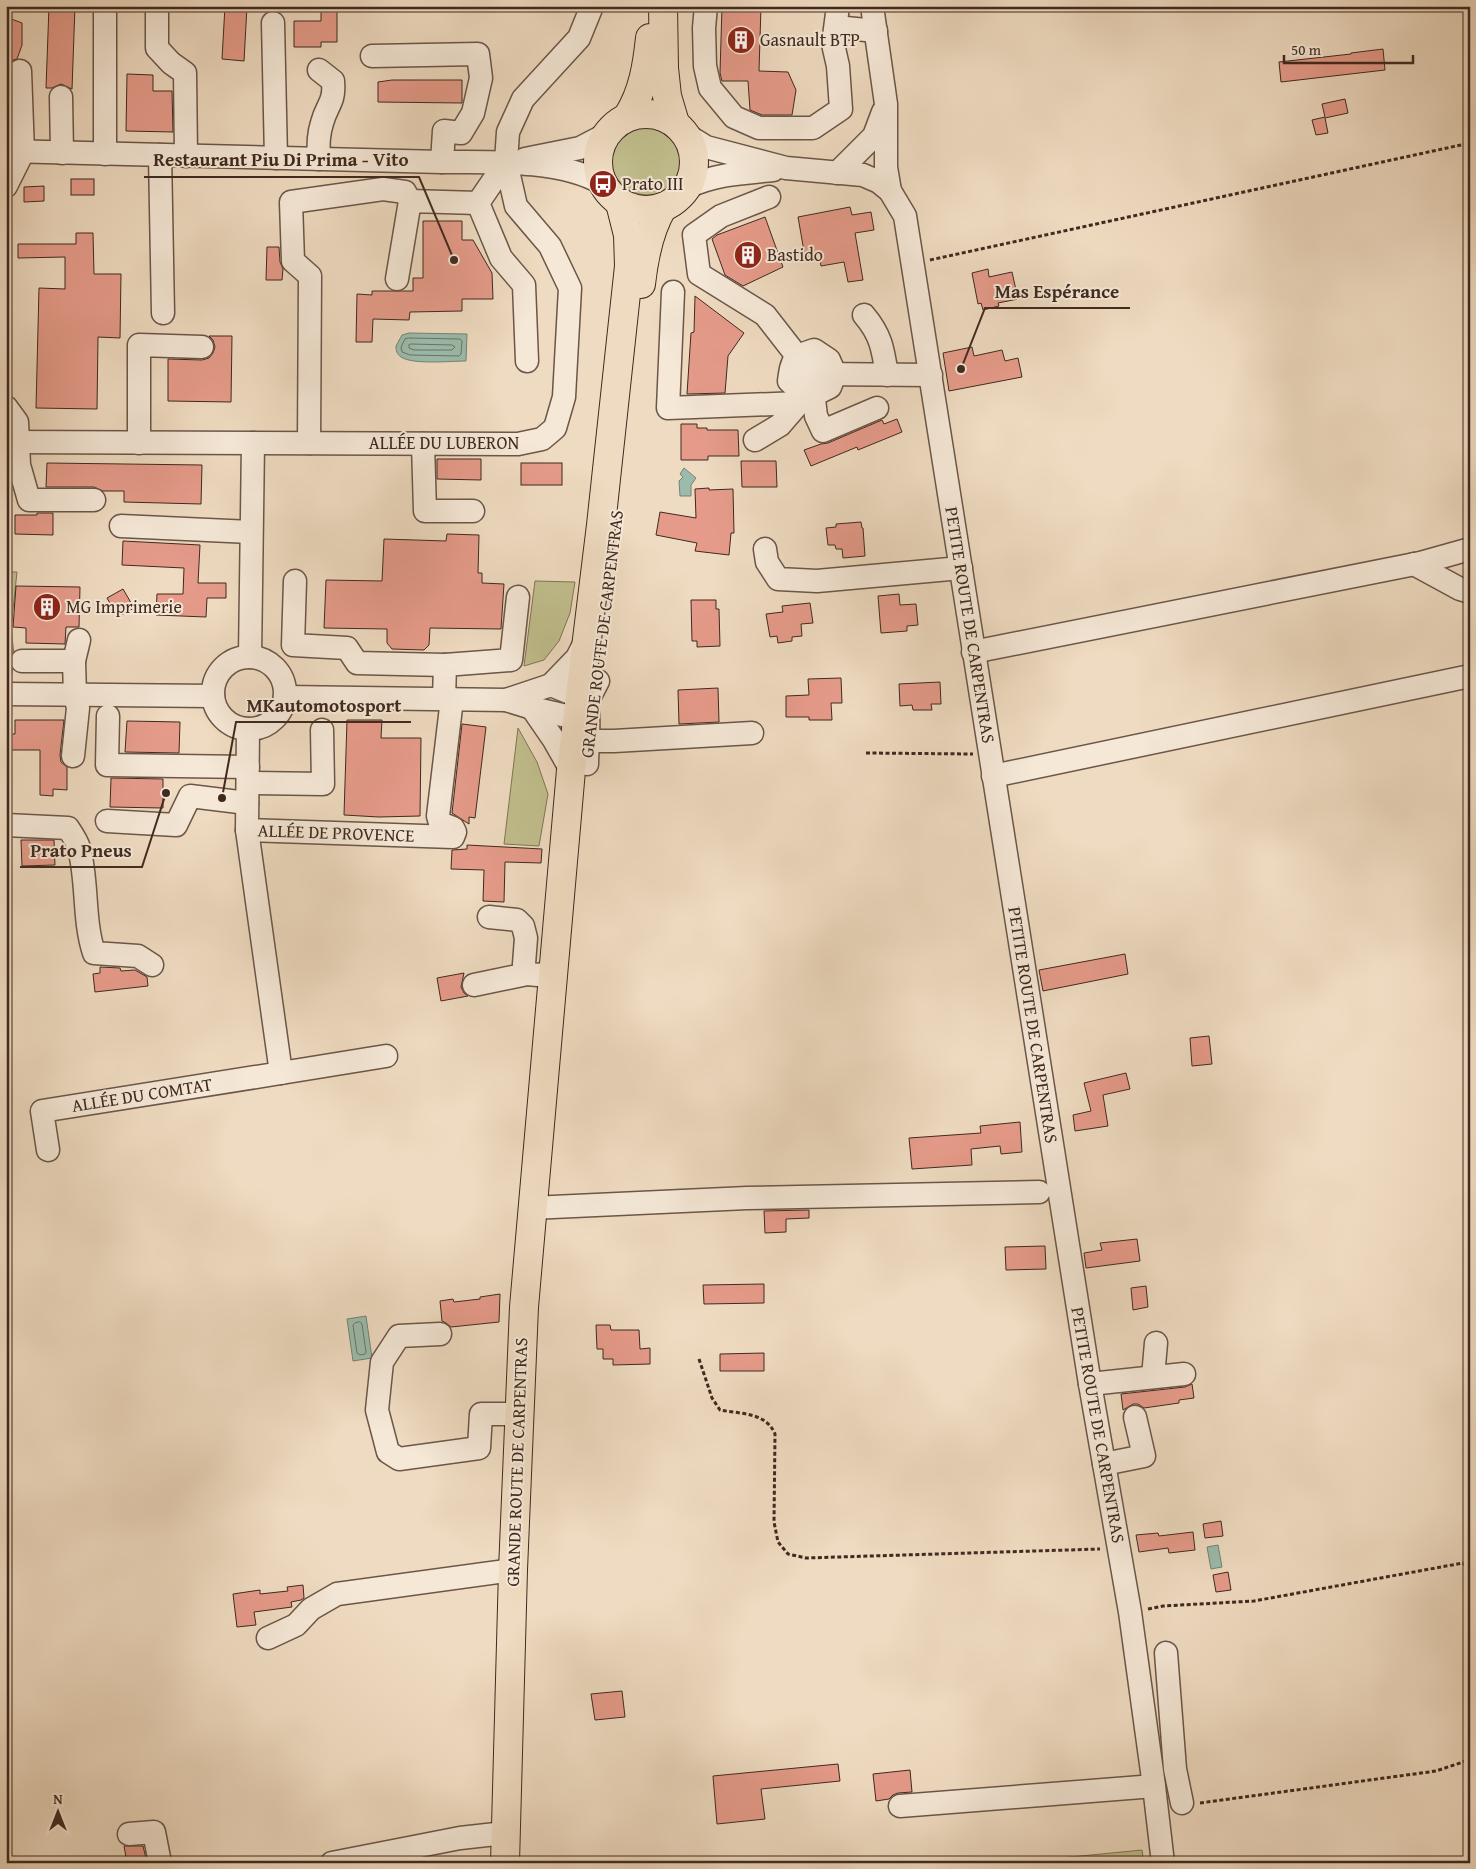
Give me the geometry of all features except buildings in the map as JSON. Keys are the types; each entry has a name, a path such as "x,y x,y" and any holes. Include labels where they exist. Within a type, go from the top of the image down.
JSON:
{"main road":[{"path":"628,116 637,101 647,66 653,6"},
{"path":"664,6 664,68 667,96 694,152 694,170 688,187"},
{"path":"605,135 615,124 628,116 644,113 661,115 682,129"},
{"name":"GRANDE ROUTE DE CARPENTRAS","path":"545,1062 540,973 582,758 586,699 586,639 602,516 629,266 628,236 612,194 598,168 598,151 605,135"},
{"name":"GRANDE ROUTE DE CARPENTRAS","path":"612,194 634,209 649,210 663,207 678,199 688,187"},
{"name":"GRANDE ROUTE DE CARPENTRAS","path":"505,1863 513,1570 524,1307 545,1062 582,758 586,699 643,264 656,218 663,207"}],"street":[{"path":"105,6 105,154"},
{"path":"157,6 158,48 171,63 185,73 186,156"},
{"path":"478,203 506,162 508,132 523,99 579,38 592,6"},
{"path":"706,6 704,28 705,66 710,88 734,117 759,128 813,128 841,109 838,66 833,44 837,16 876,30"},
{"name":"PETITE ROUTE DE CARPENTRAS","path":"872,6 886,104 886,167 890,191"},
{"path":"273,23 276,158"},
{"path":"372,56 478,54 481,78 473,112 461,133 444,132 442,162"},
{"path":"319,70 333,81 334,95 322,121 318,140 319,159"},
{"path":"6,186 15,152 20,71"},
{"path":"61,97 62,153"},
{"name":"PETITE ROUTE DE CARPENTRAS","path":"837,173 874,136 886,104"},
{"name":"PETITE ROUTE DE CARPENTRAS","path":"682,129 706,147 786,168 863,175 879,182 890,191 905,216 1090,1384 1130,1612 1163,1863"},
{"path":"506,162 580,148 605,135"},
{"path":"15,152 506,162 563,170 590,177 612,194"},
{"path":"160,155 163,313"},
{"name":"ALLÉE DU LUBERON","path":"12,442 518,444 542,439 555,428 564,397 570,288 550,246 516,206 506,162"},
{"name":"PETITE ROUTE DE CARPENTRAS","path":"688,187 704,179 718,176 786,168"},
{"path":"309,443 310,276 292,261 291,202 383,189 405,192 410,201 397,279"},
{"path":"769,196 721,216 694,235 699,274 765,315 797,356 807,392 823,431 877,408"},
{"path":"410,201 478,203"},
{"path":"478,203 501,258 524,285 527,361"},
{"path":"673,292 668,408 807,392"},
{"path":"864,315 876,329 883,350 887,374"},
{"path":"140,443 139,345 202,347"},
{"path":"797,356 814,350 829,360 835,374"},
{"path":"755,440 780,425 807,392 835,374 931,375"},
{"path":"6,407 17,422 12,442 29,500 94,500"},
{"path":"250,657 253,443"},
{"path":"423,444 424,511 473,511"},
{"path":"121,526 251,532"},
{"path":"764,549 767,562 778,579 817,581 961,568"},
{"path":"973,652 1414,564 1470,549"},
{"path":"1414,564 1460,589 1470,592"},
{"path":"295,581 292,645 347,648 357,663 445,665 511,660 518,597"},
{"path":"506,700 551,685 576,658 586,639"},
{"path":"22,662 76,650 75,695 78,708 73,756"},
{"path":"250,657 262,659 272,665 280,674 285,685 285,697 277,716 269,723 259,728 248,729 238,728 220,716 215,707 213,696 214,684 218,673 227,664 238,659 250,657"},
{"path":"445,665 448,699"},
{"path":"993,776 1470,676"},
{"path":"285,697 506,700 571,717 586,699 551,685"},
{"path":"6,694 213,696"},
{"name":"ALLÉE DE PROVENCE","path":"248,729 247,830 454,837 455,832 453,828 440,822 438,816 448,699"},
{"path":"532,708 554,740 582,758 614,741 752,733"},
{"path":"108,716 107,765 248,784 322,784 322,730"},
{"path":"107,821 176,825 190,796 248,784"},
{"path":"6,825 68,828 79,847 86,888 90,940 94,953 138,956 152,965"},
{"path":"247,830 281,1073"},
{"path":"489,917 517,920 523,926 526,938 524,964 540,973"},
{"path":"474,985 540,973"},
{"name":"ALLÉE DU COMTAT","path":"48,1150 42,1111 386,1056"},
{"path":"532,1208 747,1198 1039,1192"},
{"path":"440,1334 399,1336 382,1362 377,1410 388,1452 399,1459 479,1448 481,1414 519,1414"},
{"path":"1153,1377 1156,1343"},
{"path":"1090,1384 1184,1374"},
{"path":"1104,1464 1144,1456 1135,1417"},
{"path":"268,1638 296,1625 310,1608 337,1594 513,1570"},
{"path":"1166,1653 1175,1769 1182,1804"},
{"path":"900,1806 1154,1786"},
{"path":"129,1834 154,1832 160,1863"},
{"path":"332,1863 460,1838 505,1833"}],"path":[{"path":"912,264 1470,143"},
{"path":"866,754 989,754"},
{"path":"699,1359 712,1398 720,1410 762,1418 771,1424 775,1434 774,1522 778,1542 788,1554 806,1558 1091,1550 1118,1547"},
{"path":"1130,1612 1163,1606 1254,1600 1463,1563 1470,1571"},
{"path":"1182,1804 1436,1771 1463,1762 1470,1756"}],"shaded area":[{"path":"647,123 667,129 677,139 683,159 677,179 667,189 647,195 627,189 617,179 611,159 617,139 627,129"},
{"path":"6,572 17,572 11,628 14,655 12,674 6,674"},
{"path":"535,581 575,582 570,613 559,641 544,660 524,666"},
{"path":"518,728 537,762 548,794 539,846 504,844"},
{"path":"1142,1850 1144,1863 1009,1863"}],"water":[{"path":"409,333 467,334 466,361 423,362 401,357 397,352 396,346 402,335"},
{"path":"684,468 696,478 691,485 691,496 680,496 679,481 683,477 680,474"},
{"path":"366,1316 372,1358 353,1361 347,1319"},
{"path":"1218,1545 1222,1567 1211,1569 1207,1547"}],"place":[{"name":"Gasnault BTP","path":"741,40"},
{"name":"Prato III","path":"603,184"},
{"name":"Bastido","path":"748,255"},
{"name":"Restaurant Piu Di Prima - Vito","path":"454,260"},
{"name":"Mas Espérance","path":"961,369"},
{"name":"MG Imprimerie","path":"47,607"},
{"name":"Prato Pneus","path":"166,793"},
{"name":"MKautomotosport","path":"222,798"}]}
